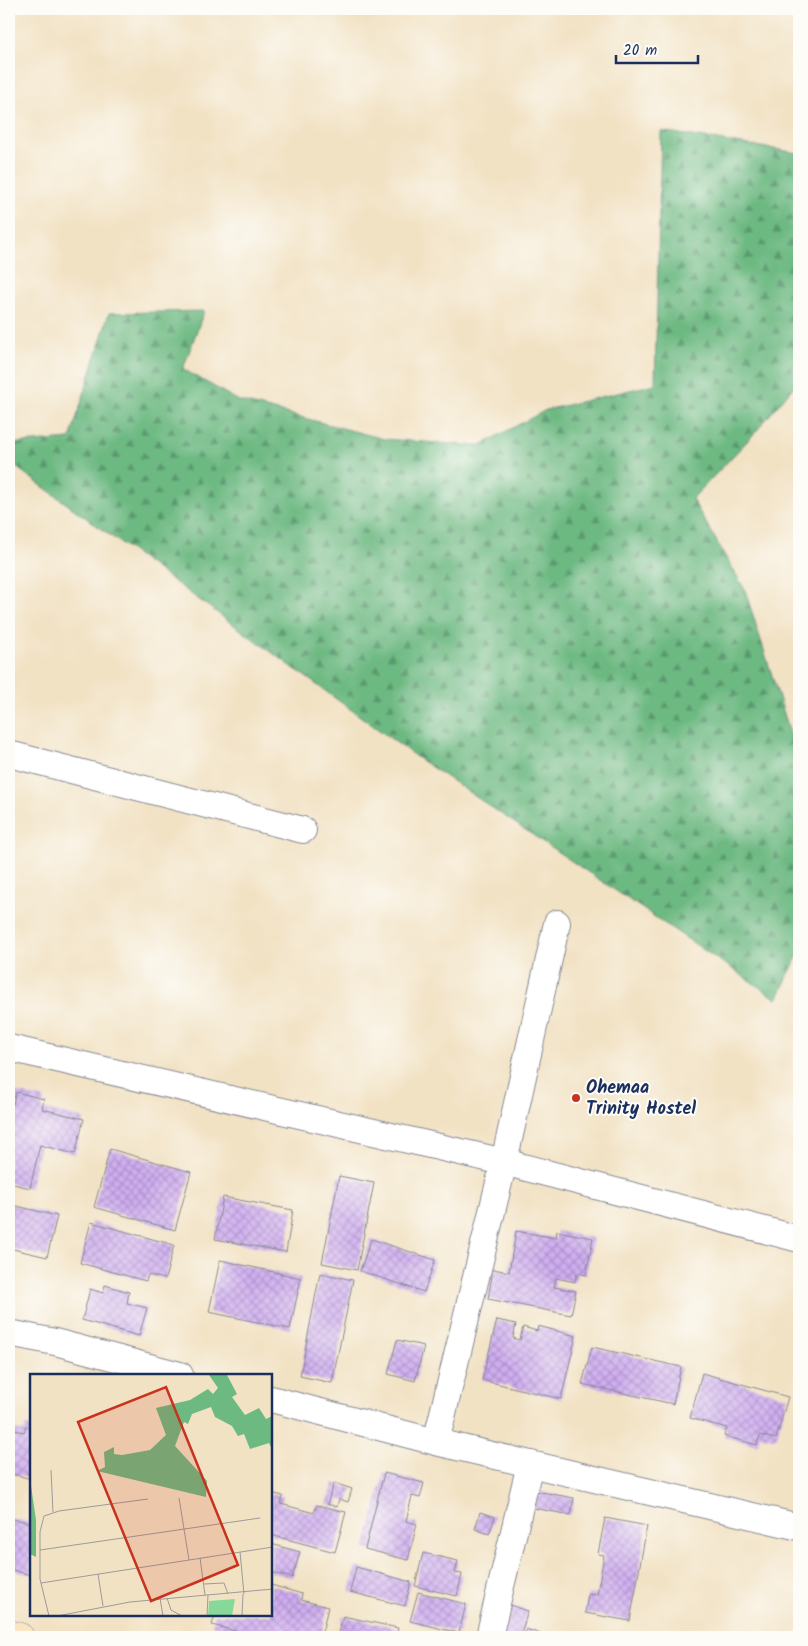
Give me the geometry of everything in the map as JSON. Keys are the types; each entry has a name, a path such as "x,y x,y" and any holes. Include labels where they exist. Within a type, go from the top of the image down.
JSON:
{"street":[{"path":"9,754 303,830"},
{"path":"436,1442 504,1162 557,923"},
{"path":"9,1048 504,1162 799,1239"},
{"path":"9,1333 55,1342 176,1374"},
{"path":"272,1399 436,1442 799,1527"},
{"path":"489,1637 530,1464"},
{"path":"9,1634 20,1637"}],"green space":[{"path":"661,131 799,153 799,380 753,435 692,499 745,590 799,761 799,953 777,999 415,756 9,462 9,444 70,439 109,313 204,311 183,369 239,401 384,439 479,446 546,410 655,384"}],"building":[{"path":"16,1092 44,1099 42,1109 84,1119 75,1154 40,1145 30,1188 9,1183 9,1103 13,1104"},
{"path":"110,1149 191,1172 175,1230 94,1207"},
{"path":"339,1176 374,1183 357,1270 322,1263"},
{"path":"223,1197 293,1210 286,1252 215,1239"},
{"path":"9,1204 57,1216 47,1257 13,1249 9,1260"},
{"path":"91,1222 174,1245 165,1279 148,1275 146,1281 80,1263"},
{"path":"516,1231 556,1238 557,1231 593,1238 586,1275 577,1273 575,1282 556,1278 554,1287 576,1291 571,1315 488,1299 493,1269 509,1272"},
{"path":"371,1239 435,1260 424,1292 360,1271"},
{"path":"220,1260 301,1278 290,1329 209,1312"},
{"path":"320,1273 353,1280 332,1383 300,1376"},
{"path":"105,1285 129,1292 127,1303 147,1308 139,1336 82,1320 90,1289 103,1293"},
{"path":"497,1320 516,1324 513,1338 520,1340 523,1327 537,1331 538,1326 576,1336 561,1399 482,1380"},
{"path":"397,1340 424,1346 415,1381 388,1374"},
{"path":"592,1347 681,1367 673,1404 582,1384"},
{"path":"702,1373 788,1397 776,1439 760,1435 757,1445 724,1436 727,1428 690,1418"},
{"path":"26,1426 30,1427 30,1479 9,1473 10,1429 24,1432"},
{"path":"384,1473 424,1483 420,1498 412,1496 406,1521 417,1524 408,1560 365,1549"},
{"path":"334,1483 352,1489 348,1502 339,1499 337,1507 327,1504"},
{"path":"536,1491 574,1498 571,1515 533,1508"},
{"path":"272,1493 283,1496 281,1504 314,1513 317,1505 346,1512 335,1552 272,1535"},
{"path":"480,1512 495,1517 489,1534 475,1529"},
{"path":"9,1518 30,1523 30,1575 9,1569"},
{"path":"605,1518 647,1526 630,1621 585,1613 588,1594 597,1595 604,1555 598,1554"},
{"path":"272,1544 300,1552 292,1578 272,1572"},
{"path":"423,1553 458,1561 455,1573 462,1574 457,1596 415,1586"},
{"path":"356,1567 411,1582 405,1606 350,1592"},
{"path":"272,1585 302,1594 301,1600 328,1607 321,1637 259,1637 212,1625 215,1616 272,1616"},
{"path":"418,1592 466,1604 459,1633 410,1621"},
{"path":"507,1604 528,1611 520,1637 496,1637"},
{"path":"343,1616 398,1628 396,1637 338,1637"},
{"path":"526,1629 549,1637 523,1637"},
{"path":"438,1632 460,1636 460,1637 436,1637"}],"place":[{"name":"Ohemaa Trinity Hostel","path":"576,1098"}]}
